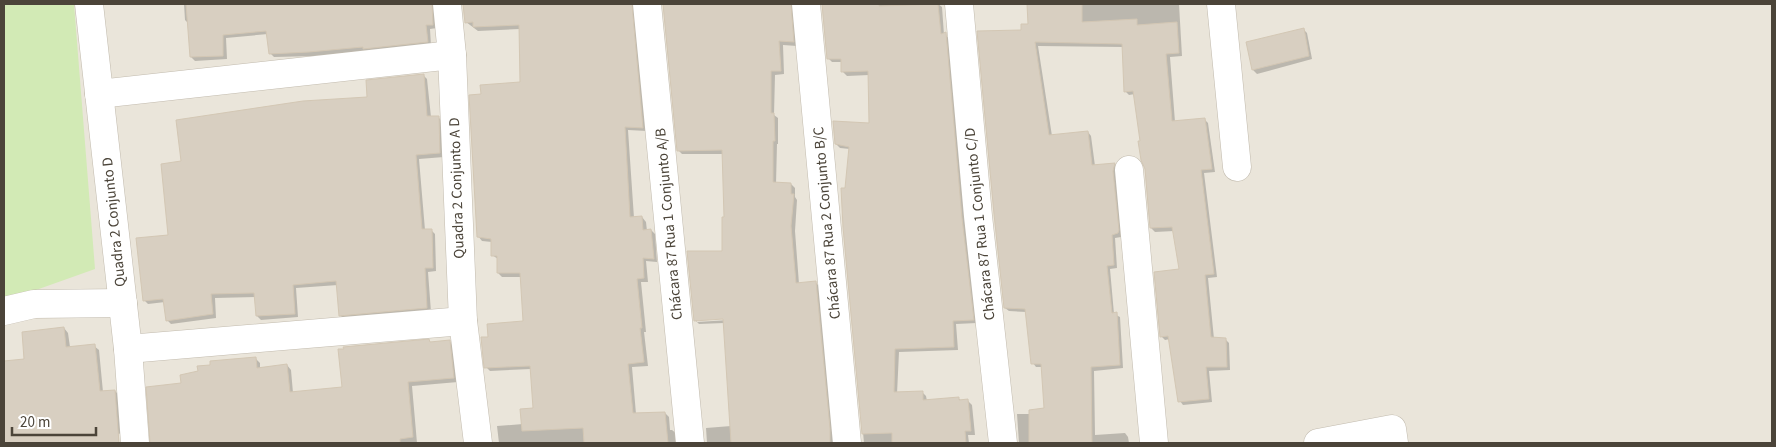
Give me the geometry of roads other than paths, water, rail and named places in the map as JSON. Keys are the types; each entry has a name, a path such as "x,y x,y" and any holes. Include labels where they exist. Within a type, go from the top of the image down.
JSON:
{"street":[{"name":"Quadra 2 Conjunto D","path":"89,4 128,349 134,443"},
{"name":"Quadra 2 Conjunto A D","path":"447,4 452,55 463,320 478,443"},
{"name":"Chácara 87 Rua 1 Conjunto A/B","path":"647,4 690,443"},
{"name":"Chácara 87 Rua 2 Conjunto B/C","path":"806,4 847,443"},
{"name":"Chácara 87 Rua 1 Conjunto C/D","path":"959,4 978,216 1004,443"},
{"path":"1221,4 1238,168"},
{"path":"99,94 452,55"},
{"path":"1129,170 1154,443"},
{"path":"4,311 34,304 123,303"},
{"path":"128,349 463,320"},
{"path":"1318,443 1392,429 1394,443"}]}
